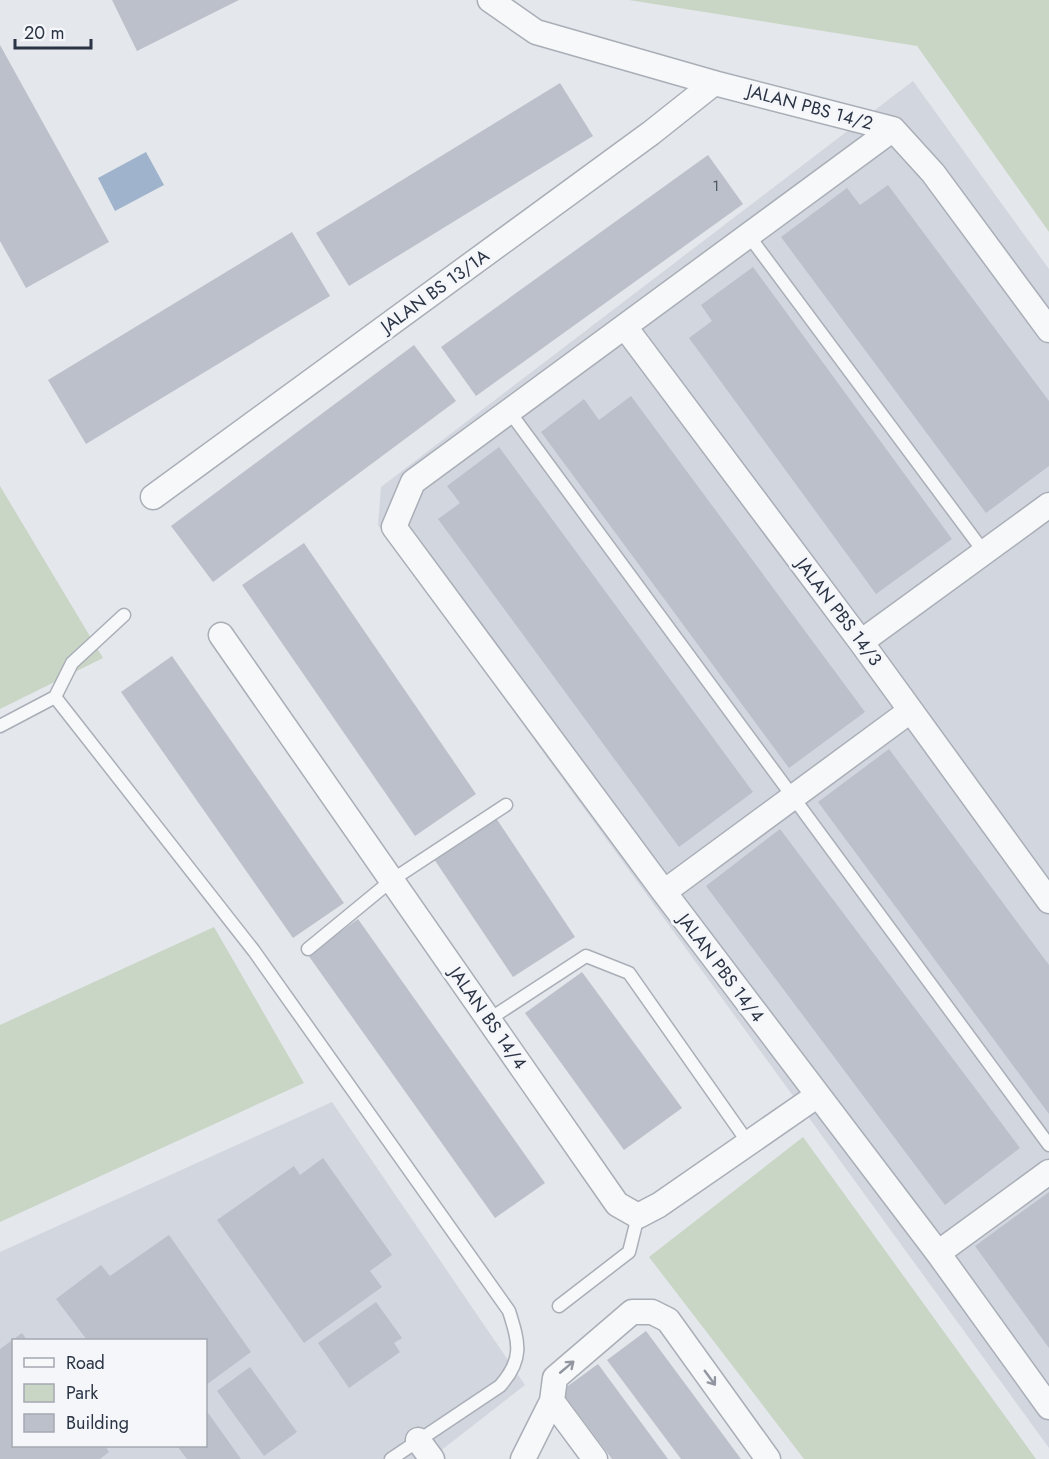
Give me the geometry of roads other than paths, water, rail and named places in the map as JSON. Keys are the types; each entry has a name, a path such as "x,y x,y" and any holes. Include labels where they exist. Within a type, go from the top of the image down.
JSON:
{"street":[{"name":"JALAN PBS 14/2","path":"490,0 536,32 714,83 893,129 933,172 1049,330"},
{"name":"JALAN BS 13/1A","path":"153,497 651,133 714,83"},
{"path":"509,411 893,129"},
{"name":"JALAN PBS 14/3","path":"625,327 861,642 1049,901"},
{"name":"JALAN PBS 14/4","path":"509,411 413,482 394,526 664,892 938,1253 1049,1407"},
{"path":"861,642 1049,504"},
{"name":"JALAN BS 14/4","path":"221,635 617,1204 638,1216"},
{"path":"664,892 910,711"},
{"path":"638,1216 659,1205 818,1095"},
{"path":"938,1253 1049,1172"},
{"path":"524,1457 552,1401 555,1377 632,1312 652,1312 668,1320 768,1459"},
{"path":"552,1401 595,1459"}],"lane":[{"path":"749,236 984,552"},
{"path":"509,411 1049,1145"},
{"path":"0,726 55,697 72,663 124,615"},
{"path":"55,697 254,951 508,1311 518,1338 518,1356 511,1374 425,1450 391,1459"},
{"path":"308,949 392,880 506,805"},
{"path":"488,1020 586,956 614,966 629,974 749,1144"},
{"path":"560,1306 629,1252 638,1216"}],"water":[{"path":"146,152 164,185 115,211 98,178"}]}
